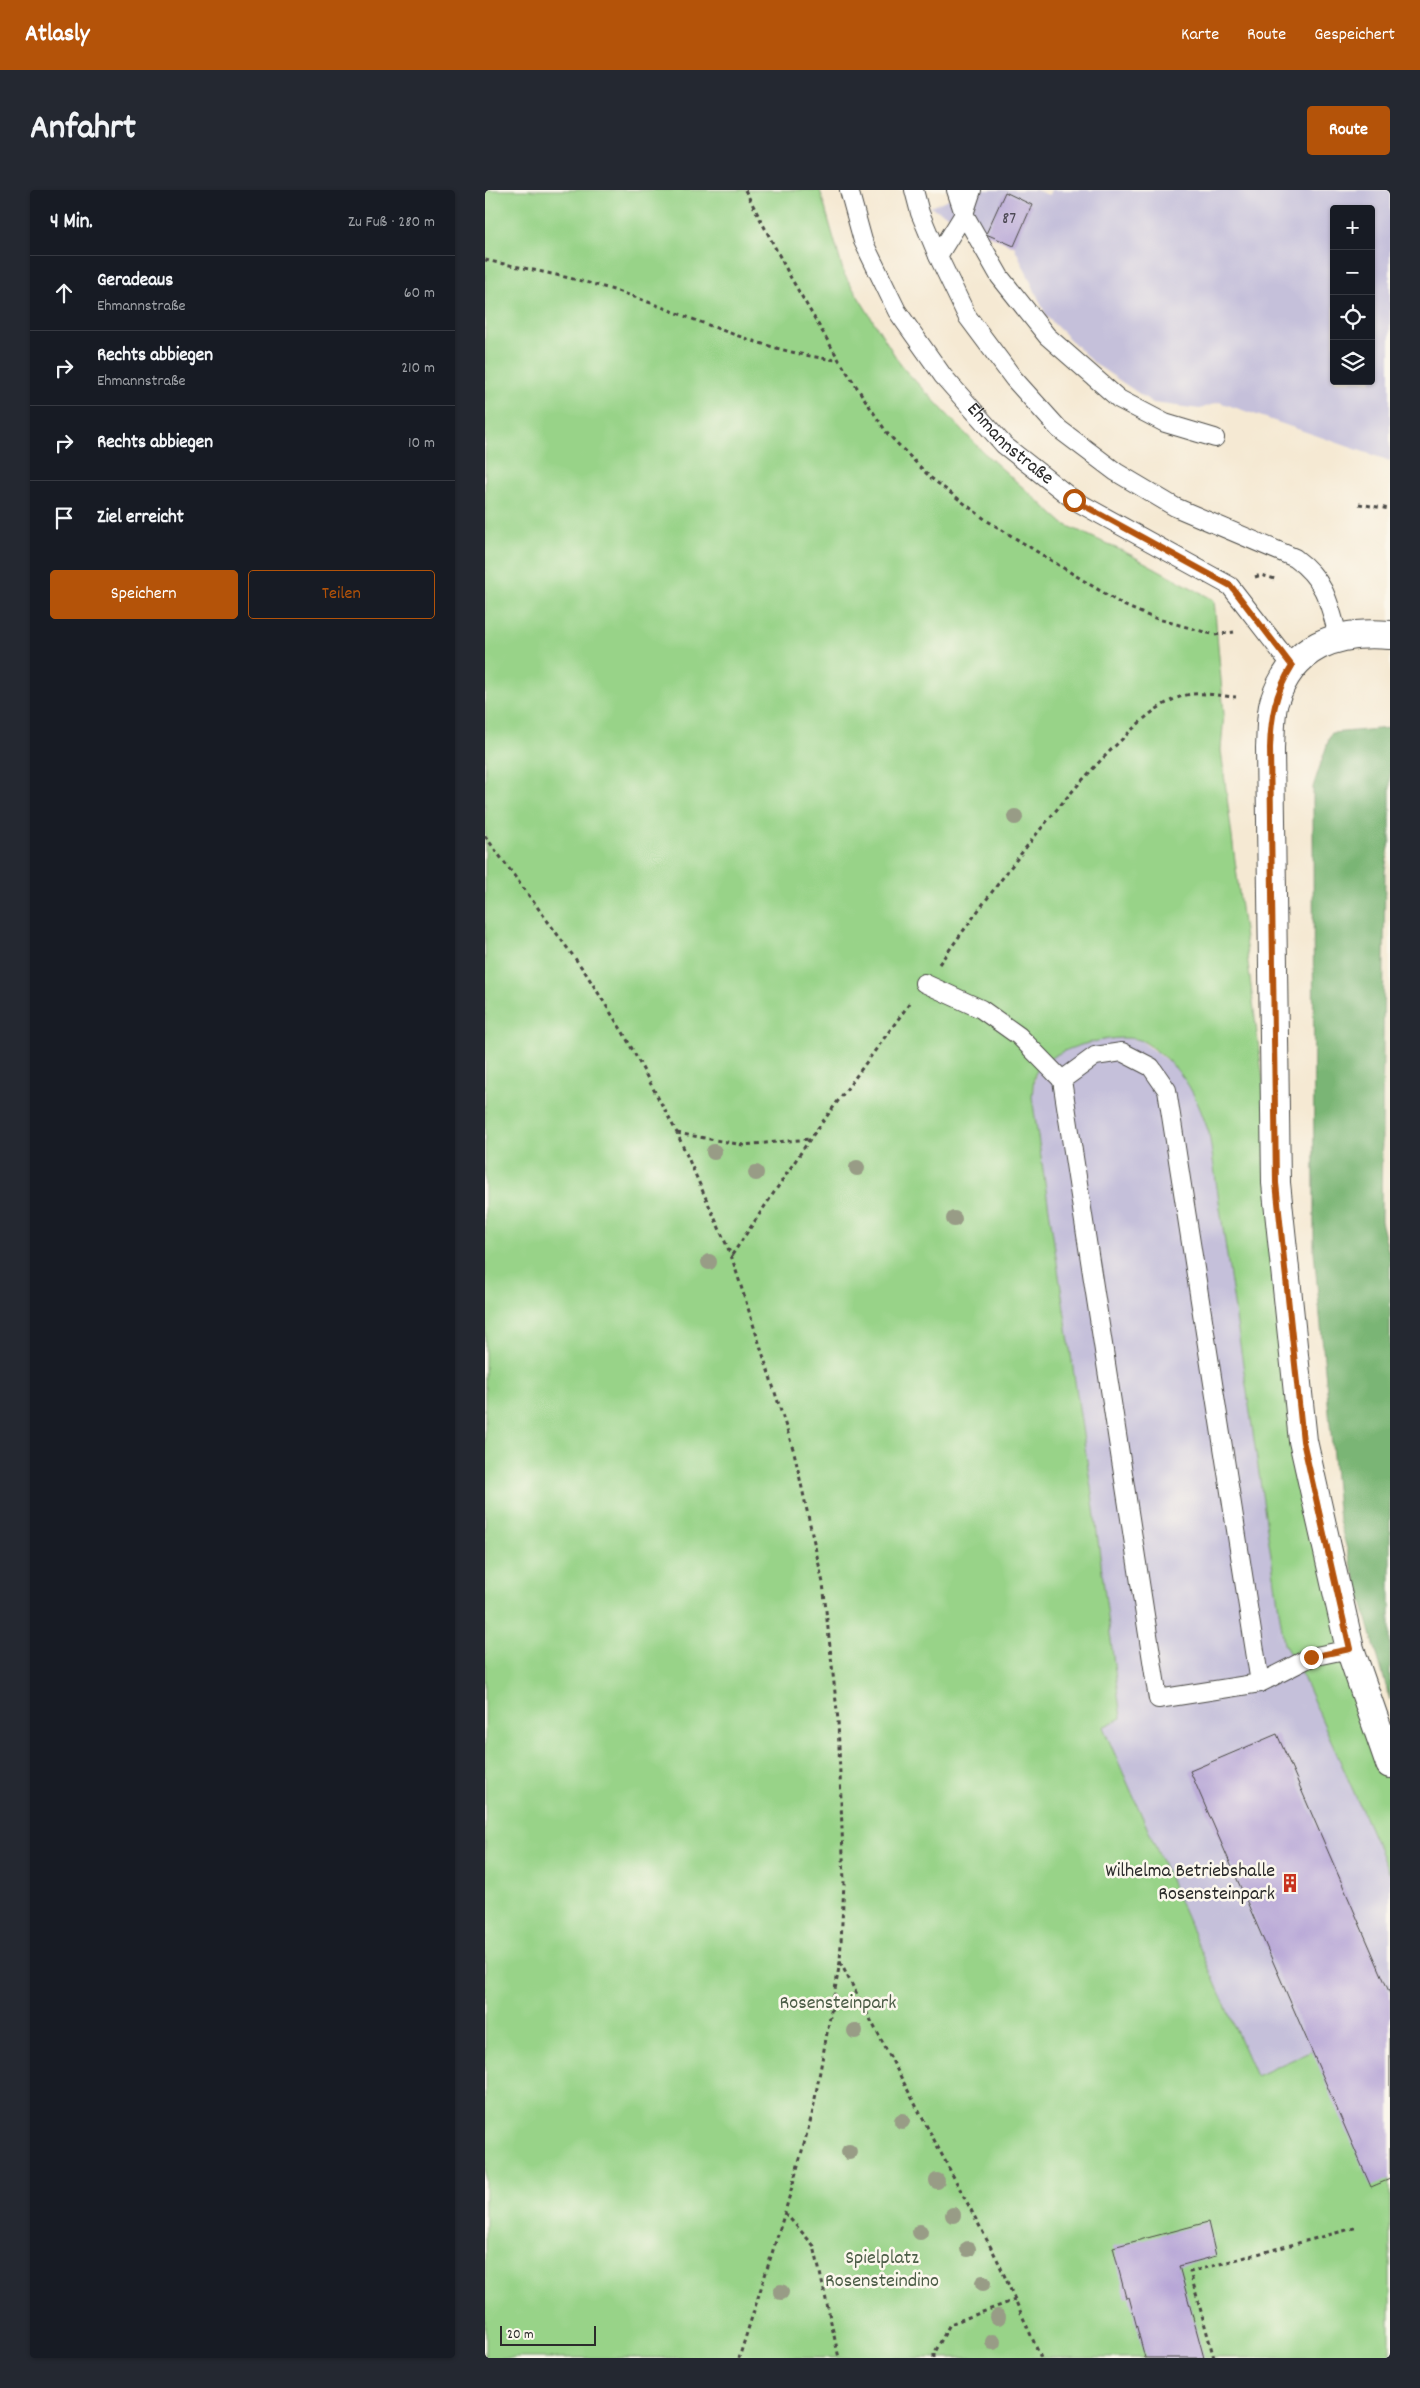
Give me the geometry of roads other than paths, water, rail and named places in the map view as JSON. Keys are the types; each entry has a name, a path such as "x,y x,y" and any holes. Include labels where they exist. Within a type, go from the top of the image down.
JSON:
{"street":[{"path":"1390,635 1356,634 1338,636 1309,651 1292,666 1282,683 1274,703 1270,748 1276,1183 1303,1441 1350,1649 1390,1764"}],"lane":[{"name":"Ehmannstraße","path":"849,190 863,240 897,311 943,376 1004,445 1074,500 1231,586 1292,666"},
{"path":"914,190 920,213 938,256 967,316 1014,379 1059,429 1115,472 1175,507 1295,558 1308,567 1327,594 1338,636"},
{"path":"956,190 964,214 1000,277 1047,336 1119,399 1165,423 1215,438"},
{"path":"938,256 964,214 972,190"},
{"path":"924,983 981,1009 1019,1036 1063,1080 1158,1699 1260,1683 1311,1657 1350,1649"},
{"path":"1063,1080 1095,1056 1122,1052 1151,1067 1167,1090 1260,1683"}],"place":[{"name":"Wilhelma Betriebshalle Rosensteinpark","path":"1290,1883"}],"park label":[{"name":"Rosensteinpark","path":"838,2004"},
{"name":"Spielplatz Rosensteindino","path":"882,2270"}]}
